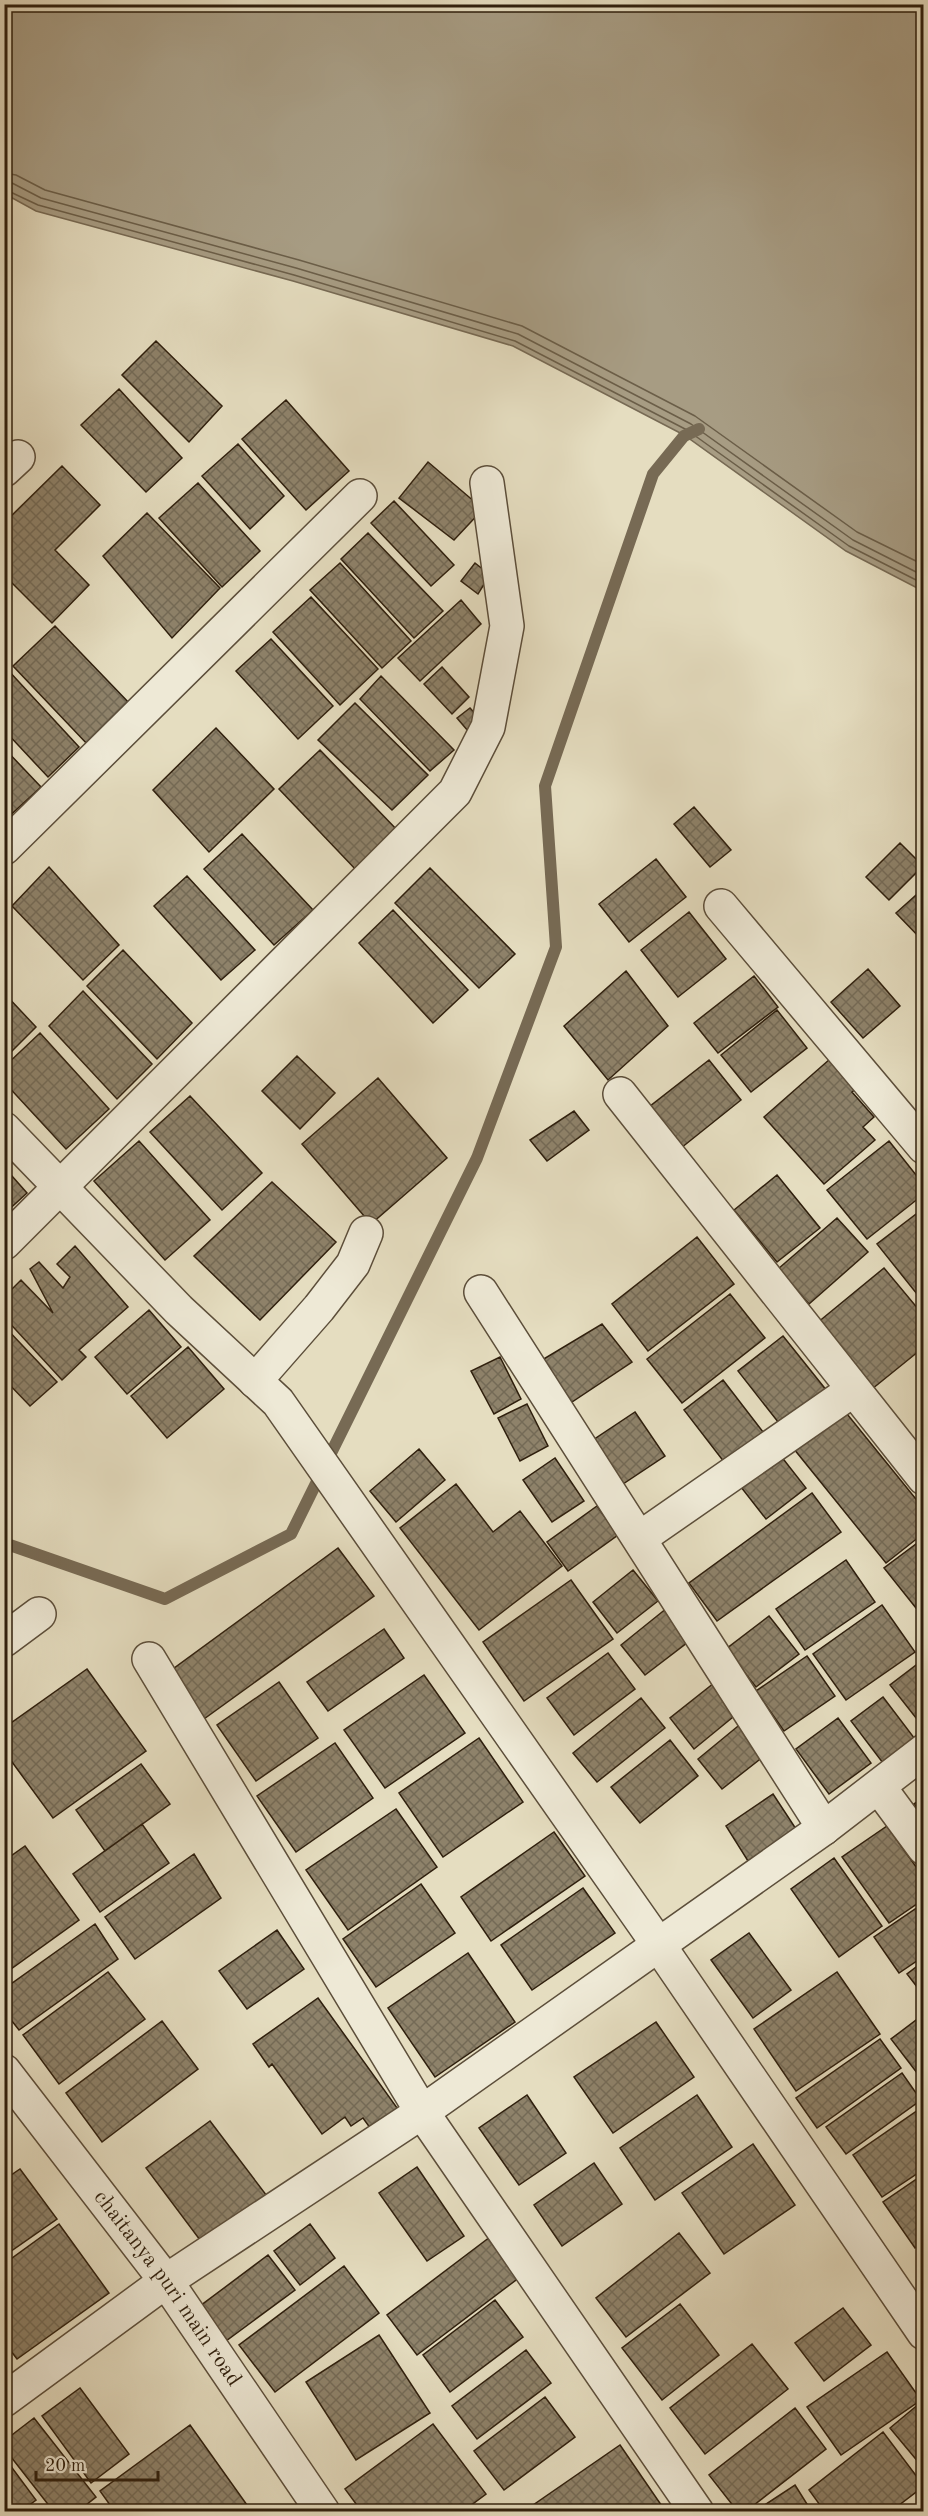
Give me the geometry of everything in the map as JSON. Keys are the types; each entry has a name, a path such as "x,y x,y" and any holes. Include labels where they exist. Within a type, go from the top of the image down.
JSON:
{"street":[{"path":"4,1243 455,792 488,727 507,626 487,483"},
{"path":"4,848 360,496"},
{"path":"721,906 924,1147"},
{"path":"620,1094 924,1478"},
{"path":"4,1129 179,1310 266,1392 356,1510 658,1944 924,2333"},
{"path":"266,1392 319,1308 353,1264 366,1233"},
{"path":"481,1292 824,1828"},
{"path":"639,1538 853,1390"},
{"path":"4,1640 39,1614"},
{"path":"149,1659 422,2112 697,2511"},
{"path":"4,2400 166,2282 422,2112 824,1828 924,1752"},
{"path":"879,1787 924,1848"},
{"name":"chaitanya puri main road","path":"4,2071 166,2282 323,2511"}],"water":[{"path":"4,5 923,5 923,591 846,551 684,435 513,346 293,281 36,211 5,194"}],"building":[{"path":"156,341 222,406 189,442 122,375"},
{"path":"119,389 182,458 146,492 81,425"},
{"path":"286,400 349,471 306,510 242,439"},
{"path":"238,444 284,496 250,529 202,476"},
{"path":"428,462 483,509 454,540 399,498"},
{"path":"62,466 100,505 55,550 89,585 52,623 4,575 4,523"},
{"path":"198,483 260,551 222,587 159,518"},
{"path":"394,501 454,565 431,586 371,523"},
{"path":"147,513 220,588 172,638 103,556"},
{"path":"368,533 443,611 414,638 341,559"},
{"path":"340,563 411,641 382,668 310,590"},
{"path":"475,563 490,575 478,594 461,581"},
{"path":"311,597 378,669 340,705 273,632"},
{"path":"461,600 481,624 420,681 398,658"},
{"path":"55,626 131,705 89,746 13,666"},
{"path":"271,639 333,706 298,739 236,671"},
{"path":"442,667 469,697 452,714 424,684"},
{"path":"7,669 79,747 48,777 4,730 4,671"},
{"path":"381,676 454,750 430,771 360,699"},
{"path":"355,703 428,775 392,810 318,740"},
{"path":"470,708 481,720 468,731 457,718"},
{"path":"216,728 274,789 209,852 153,790"},
{"path":"4,748 41,787 4,821"},
{"path":"320,750 399,832 358,872 279,789"},
{"path":"694,807 731,850 710,867 674,824"},
{"path":"242,834 313,910 274,945 204,869"},
{"path":"900,843 923,866 889,900 866,877"},
{"path":"656,859 686,897 629,942 599,904"},
{"path":"49,867 119,945 83,980 12,906"},
{"path":"430,868 515,954 479,988 395,903"},
{"path":"187,876 255,950 221,980 154,906"},
{"path":"924,888 924,938 922,940 896,913"},
{"path":"393,910 468,990 433,1023 359,943"},
{"path":"689,912 726,959 678,997 641,950"},
{"path":"123,950 192,1023 157,1059 87,986"},
{"path":"868,969 900,1006 863,1038 831,1002"},
{"path":"626,971 668,1026 608,1080 564,1026"},
{"path":"754,976 778,1007 718,1053 694,1023"},
{"path":"83,991 152,1064 117,1099 49,1026"},
{"path":"4,993 36,1027 4,1059"},
{"path":"777,1010 807,1048 751,1092 721,1055"},
{"path":"40,1033 109,1109 66,1149 4,1082 4,1067"},
{"path":"297,1056 335,1093 300,1129 262,1091"},
{"path":"830,1059 856,1089 852,1092 874,1117 863,1127 875,1140 824,1184 764,1117"},
{"path":"709,1060 741,1100 681,1148 649,1107"},
{"path":"378,1078 447,1158 371,1224 302,1144"},
{"path":"190,1096 262,1173 222,1210 150,1132"},
{"path":"574,1111 589,1130 547,1161 530,1140"},
{"path":"139,1141 210,1220 165,1260 94,1181"},
{"path":"889,1141 924,1185 924,1194 867,1239 827,1190"},
{"path":"4,1167 27,1193 4,1214"},
{"path":"777,1175 820,1228 777,1262 734,1210"},
{"path":"272,1182 336,1242 260,1320 194,1256"},
{"path":"924,1208 924,1289 917,1294 877,1244"},
{"path":"837,1218 868,1252 809,1304 778,1269"},
{"path":"697,1237 734,1284 648,1351 612,1304"},
{"path":"75,1246 128,1307 79,1350 86,1357 62,1380 4,1317 4,1297 21,1280 53,1313 30,1269 39,1262 63,1288 70,1277 57,1264"},
{"path":"884,1268 924,1316 924,1347 872,1389 817,1323"},
{"path":"730,1294 765,1338 682,1403 647,1359"},
{"path":"149,1310 181,1347 127,1394 95,1357"},
{"path":"602,1324 632,1362 566,1406 537,1363"},
{"path":"4,1326 57,1382 30,1406 4,1379"},
{"path":"783,1336 827,1391 782,1427 738,1371"},
{"path":"188,1347 224,1389 167,1438 131,1396"},
{"path":"500,1357 521,1399 494,1414 471,1371"},
{"path":"723,1380 770,1441 731,1471 684,1410"},
{"path":"527,1404 548,1446 520,1461 498,1418"},
{"path":"843,1409 924,1509 924,1533 886,1563 794,1449"},
{"path":"635,1412 665,1456 623,1484 593,1440"},
{"path":"419,1449 445,1480 396,1522 370,1491"},
{"path":"777,1451 806,1488 766,1519 737,1482"},
{"path":"555,1458 584,1501 552,1522 523,1480"},
{"path":"456,1484 493,1532 520,1511 562,1566 479,1630 400,1528"},
{"path":"812,1493 841,1532 717,1621 689,1583"},
{"path":"597,1506 618,1535 568,1571 547,1542"},
{"path":"924,1538 924,1618 884,1568"},
{"path":"338,1548 374,1596 197,1724 162,1677"},
{"path":"846,1560 875,1602 805,1650 776,1609"},
{"path":"633,1570 658,1601 617,1633 593,1602"},
{"path":"571,1580 613,1639 524,1701 483,1642"},
{"path":"882,1605 915,1652 846,1700 813,1654"},
{"path":"667,1608 692,1639 645,1675 621,1645"},
{"path":"769,1616 799,1654 756,1687 726,1649"},
{"path":"384,1629 404,1658 328,1711 307,1682"},
{"path":"608,1653 635,1689 574,1735 547,1698"},
{"path":"807,1656 835,1696 784,1731 756,1691"},
{"path":"924,1659 924,1728 890,1685"},
{"path":"87,1669 146,1751 53,1818 4,1751 4,1728"},
{"path":"424,1675 465,1733 385,1788 344,1730"},
{"path":"279,1682 318,1738 256,1781 217,1725"},
{"path":"714,1683 738,1713 694,1749 670,1718"},
{"path":"883,1697 918,1743 886,1767 851,1721"},
{"path":"641,1698 665,1728 597,1782 573,1753"},
{"path":"838,1718 871,1763 829,1794 796,1749"},
{"path":"743,1722 768,1753 722,1789 698,1759"},
{"path":"479,1738 523,1802 443,1857 399,1793"},
{"path":"670,1740 698,1776 640,1823 611,1787"},
{"path":"335,1743 373,1798 296,1852 257,1796"},
{"path":"141,1764 170,1804 105,1851 76,1810"},
{"path":"773,1794 800,1835 753,1869 726,1826"},
{"path":"924,1797 924,1816 914,1804"},
{"path":"396,1809 437,1867 348,1930 306,1870"},
{"path":"142,1824 169,1863 100,1912 73,1874"},
{"path":"887,1826 924,1878 924,1899 889,1923 842,1857"},
{"path":"554,1832 585,1876 491,1941 461,1897"},
{"path":"25,1846 79,1920 4,1974 4,1861"},
{"path":"194,1854 221,1898 135,1959 105,1917"},
{"path":"834,1858 882,1926 839,1957 791,1889"},
{"path":"421,1884 455,1933 376,1987 343,1939"},
{"path":"583,1888 615,1933 532,1990 501,1945"},
{"path":"924,1903 924,1956 899,1973 874,1937"},
{"path":"95,1924 118,1959 19,2030 4,2011 4,1989"},
{"path":"277,1930 304,1969 247,2009 219,1971"},
{"path":"749,1933 791,1990 753,2018 711,1960"},
{"path":"468,1953 515,2022 435,2077 388,2008"},
{"path":"924,1961 924,1996 907,1974"},
{"path":"108,1972 145,2019 59,2084 23,2035"},
{"path":"837,1972 880,2034 796,2091 754,2029"},
{"path":"318,1998 400,2112 373,2132 363,2118 351,2126 345,2117 322,2134 272,2064 269,2067 253,2044"},
{"path":"924,2014 924,2082 891,2039"},
{"path":"162,2021 198,2069 102,2142 66,2093"},
{"path":"656,2022 694,2077 613,2133 574,2077"},
{"path":"880,2039 901,2068 817,2128 796,2098"},
{"path":"902,2073 921,2100 846,2154 826,2127"},
{"path":"527,2095 566,2153 519,2185 479,2128"},
{"path":"697,2095 732,2147 655,2200 620,2148"},
{"path":"924,2106 924,2169 882,2197 853,2155"},
{"path":"210,2121 267,2196 203,2244 146,2168"},
{"path":"753,2144 795,2205 724,2254 682,2193"},
{"path":"594,2163 622,2204 562,2246 534,2205"},
{"path":"417,2167 464,2236 427,2261 379,2193"},
{"path":"20,2169 57,2219 4,2256 4,2180"},
{"path":"924,2174 924,2242 915,2248 883,2202"},
{"path":"59,2224 109,2293 17,2359 4,2342 4,2264"},
{"path":"310,2224 335,2258 300,2285 274,2251"},
{"path":"679,2233 710,2273 626,2337 596,2298"},
{"path":"490,2237 520,2277 417,2355 387,2315"},
{"path":"268,2255 295,2290 226,2341 200,2306"},
{"path":"344,2266 379,2313 275,2392 239,2345"},
{"path":"495,2300 523,2337 450,2392 423,2355"},
{"path":"680,2304 719,2355 662,2400 622,2348"},
{"path":"843,2308 871,2345 824,2381 795,2343"},
{"path":"379,2335 430,2413 356,2460 306,2382"},
{"path":"752,2344 788,2389 705,2454 670,2408"},
{"path":"526,2350 551,2383 477,2439 452,2406"},
{"path":"887,2352 921,2400 841,2455 807,2407"},
{"path":"80,2388 129,2454 91,2483 42,2416"},
{"path":"545,2397 575,2437 504,2490 474,2451"},
{"path":"920,2403 924,2408 924,2469 890,2428"},
{"path":"795,2408 826,2449 745,2512 738,2512 709,2475"},
{"path":"34,2418 96,2497 77,2512 54,2512 4,2448 4,2441"},
{"path":"433,2424 486,2494 462,2512 362,2512 345,2489"},
{"path":"190,2425 252,2512 115,2512 100,2491"},
{"path":"883,2432 924,2486 890,2512 825,2512 809,2490"},
{"path":"620,2445 666,2512 523,2512"},
{"path":"4,2457 36,2500 20,2512 4,2512"},
{"path":"795,2485 812,2512 754,2512"}],"waterway":[{"path":"4,1543 165,1599 291,1534 477,1158 556,947 545,786 653,474 684,436 699,429"}]}
